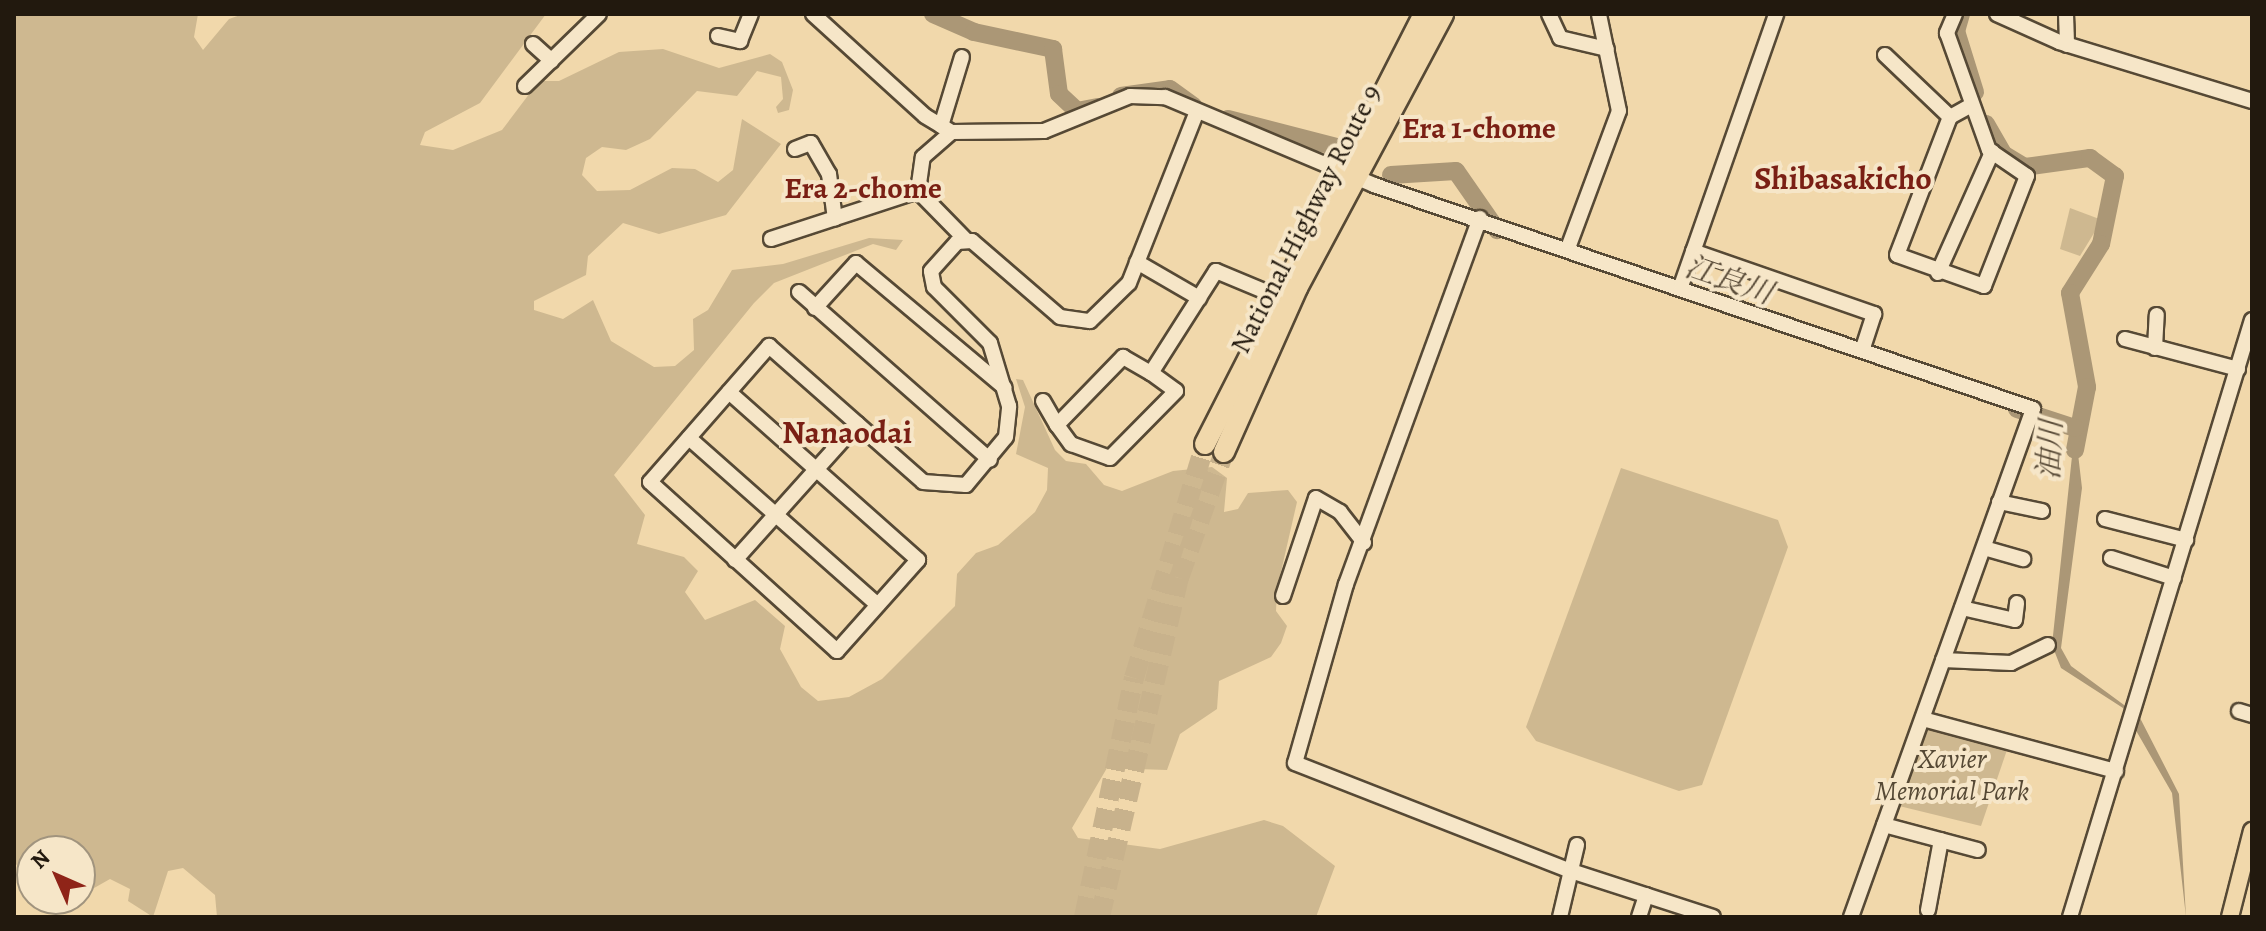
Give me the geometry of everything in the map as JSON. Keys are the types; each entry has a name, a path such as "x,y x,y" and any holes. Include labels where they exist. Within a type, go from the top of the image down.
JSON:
{"highway":[{"name":"National Highway Route 9","path":"1224,452 1424,14"},
{"name":"National Highway Route 9","path":"1205,444 1276,296 1443,14"}],"main road":[{"path":"2230,917 2252,831"}],"street":[{"path":"525,86 599,14"},
{"path":"718,36 740,41 751,14"},
{"path":"813,14 947,129 1044,131 1146,94 1196,114 1288,143 1350,173 2033,409 1851,917"},
{"path":"1549,14 1560,38 1607,49"},
{"path":"1568,248 1619,111 1599,14"},
{"path":"1681,286 1776,14"},
{"path":"1955,14 1947,33 1992,152 2027,176 1984,286 1938,273 1897,255 1950,117 1972,105"},
{"path":"1997,14 2067,45 2252,101"},
{"path":"2066,14 2067,45"},
{"path":"533,44 552,61"},
{"path":"1885,55 1950,117"},
{"path":"918,191 923,157 947,129 962,57"},
{"path":"918,191 965,239 1074,323 1090,321 1120,295 1137,262 1196,114"},
{"path":"795,149 811,143 829,174 835,219"},
{"path":"1938,273 1992,152"},
{"path":"771,239 918,191"},
{"path":"1480,218 1364,543 1346,584 1297,769 1571,871 1713,917"},
{"path":"729,392 918,560 837,651 650,482 769,346 857,424 936,488 966,485 990,460 1009,421 1005,388 985,336 931,280 965,239"},
{"path":"1693,251 1874,314 1862,350"},
{"path":"1137,262 1199,298"},
{"path":"815,308 856,263 1005,388"},
{"path":"1151,373 1216,271 1276,296"},
{"path":"799,292 990,460"},
{"path":"2155,348 2157,315"},
{"path":"2070,917 2252,320"},
{"path":"2125,339 2238,369"},
{"path":"1043,401 1057,425 1071,444 1110,458 1176,391 1123,357 1057,425"},
{"path":"735,560 857,424"},
{"path":"689,438 878,605"},
{"path":"1283,596 1316,498 1325,497 1364,543"},
{"path":"1999,502 2042,511"},
{"path":"2105,519 2186,540"},
{"path":"1984,548 2023,559"},
{"path":"2111,558 2174,578"},
{"path":"1962,608 2015,620 2017,603"},
{"path":"1943,660 2011,663 2048,645"},
{"path":"1923,719 2116,771"},
{"path":"1884,825 1978,850"},
{"path":"1928,910 1941,840"},
{"path":"1560,917 1577,845"},
{"path":"1639,917 1646,895"}],"green space":[{"path":"14,14 198,14 194,37 203,50 229,19 243,14 546,14 480,103 425,132 420,145 453,150 502,130 539,81 559,81 619,52 663,49 719,68 770,54 782,62 793,90 789,110 778,113 776,107 783,99 781,77 757,71 737,96 697,91 650,139 626,150 602,147 586,158 582,175 597,191 630,190 672,168 695,169 718,182 733,170 742,119 781,144 726,215 659,234 623,223 588,256 586,275 534,301 534,310 563,319 593,300 611,341 654,367 675,366 694,350 693,319 708,310 732,270 783,264 869,238 903,240 896,250 873,244 774,283 754,303 614,475 645,515 637,544 684,557 698,571 685,592 705,620 755,600 785,626 780,649 801,687 818,701 849,697 882,679 955,606 957,574 976,553 998,545 1035,512 1047,490 1048,468 1016,454 1025,407 1016,379 1023,380 1055,450 1066,461 1086,464 1104,485 1122,491 1173,471 1212,467 1227,478 1224,512 1238,509 1248,493 1288,490 1297,502 1277,589 1276,611 1287,626 1281,643 1271,657 1219,681 1217,709 1180,734 1167,770 1107,768 1072,828 1078,838 1160,849 1264,820 1283,826 1335,866 1316,917 217,917 215,895 183,868 168,871 153,917 128,901 130,889 110,879 96,887 96,835 16,835 16,864"},
{"path":"2070,208 2102,220 2080,256 2060,249"},
{"path":"1621,468 1778,520 1788,547 1702,785 1679,791 1536,741 1526,727"},
{"name":"Xavier Memorial Park","path":"1924,722 2008,747 1981,826 1895,805"}],"shaded area":[{"path":"2075,428 2082,488 2061,648 2071,666 2139,716 2179,794 2186,917 2172,793 2123,708 2061,668 2052,645"}],"waterway":[{"name":"江良川","path":"933,14 974,32 1053,49 1059,94 1077,111 1098,107"},
{"name":"油川","path":"1961,14 1956,31 1975,92"},
{"name":"江良川","path":"1121,96 1170,89 1193,106"},
{"name":"江良川","path":"1228,119 1337,147"},
{"name":"油川","path":"1986,124 2003,154 2025,167 2090,158 2115,176 2101,244 2070,293 2087,387 2075,450"},
{"name":"江良川","path":"1391,175 1456,171 1497,230"},
{"name":"江良川","path":"2017,409 2075,428"}],"tunnel":[{"path":"1084,917 1134,678 1205,444"},
{"path":"1100,917 1179,578 1224,452"}],"district":[{"name":"Era 1-chome","path":"1479,128"},
{"name":"Shibasakicho","path":"1843,178"},
{"name":"Era 2-chome","path":"863,188"},
{"name":"Nanaodai","path":"847,432"}]}
